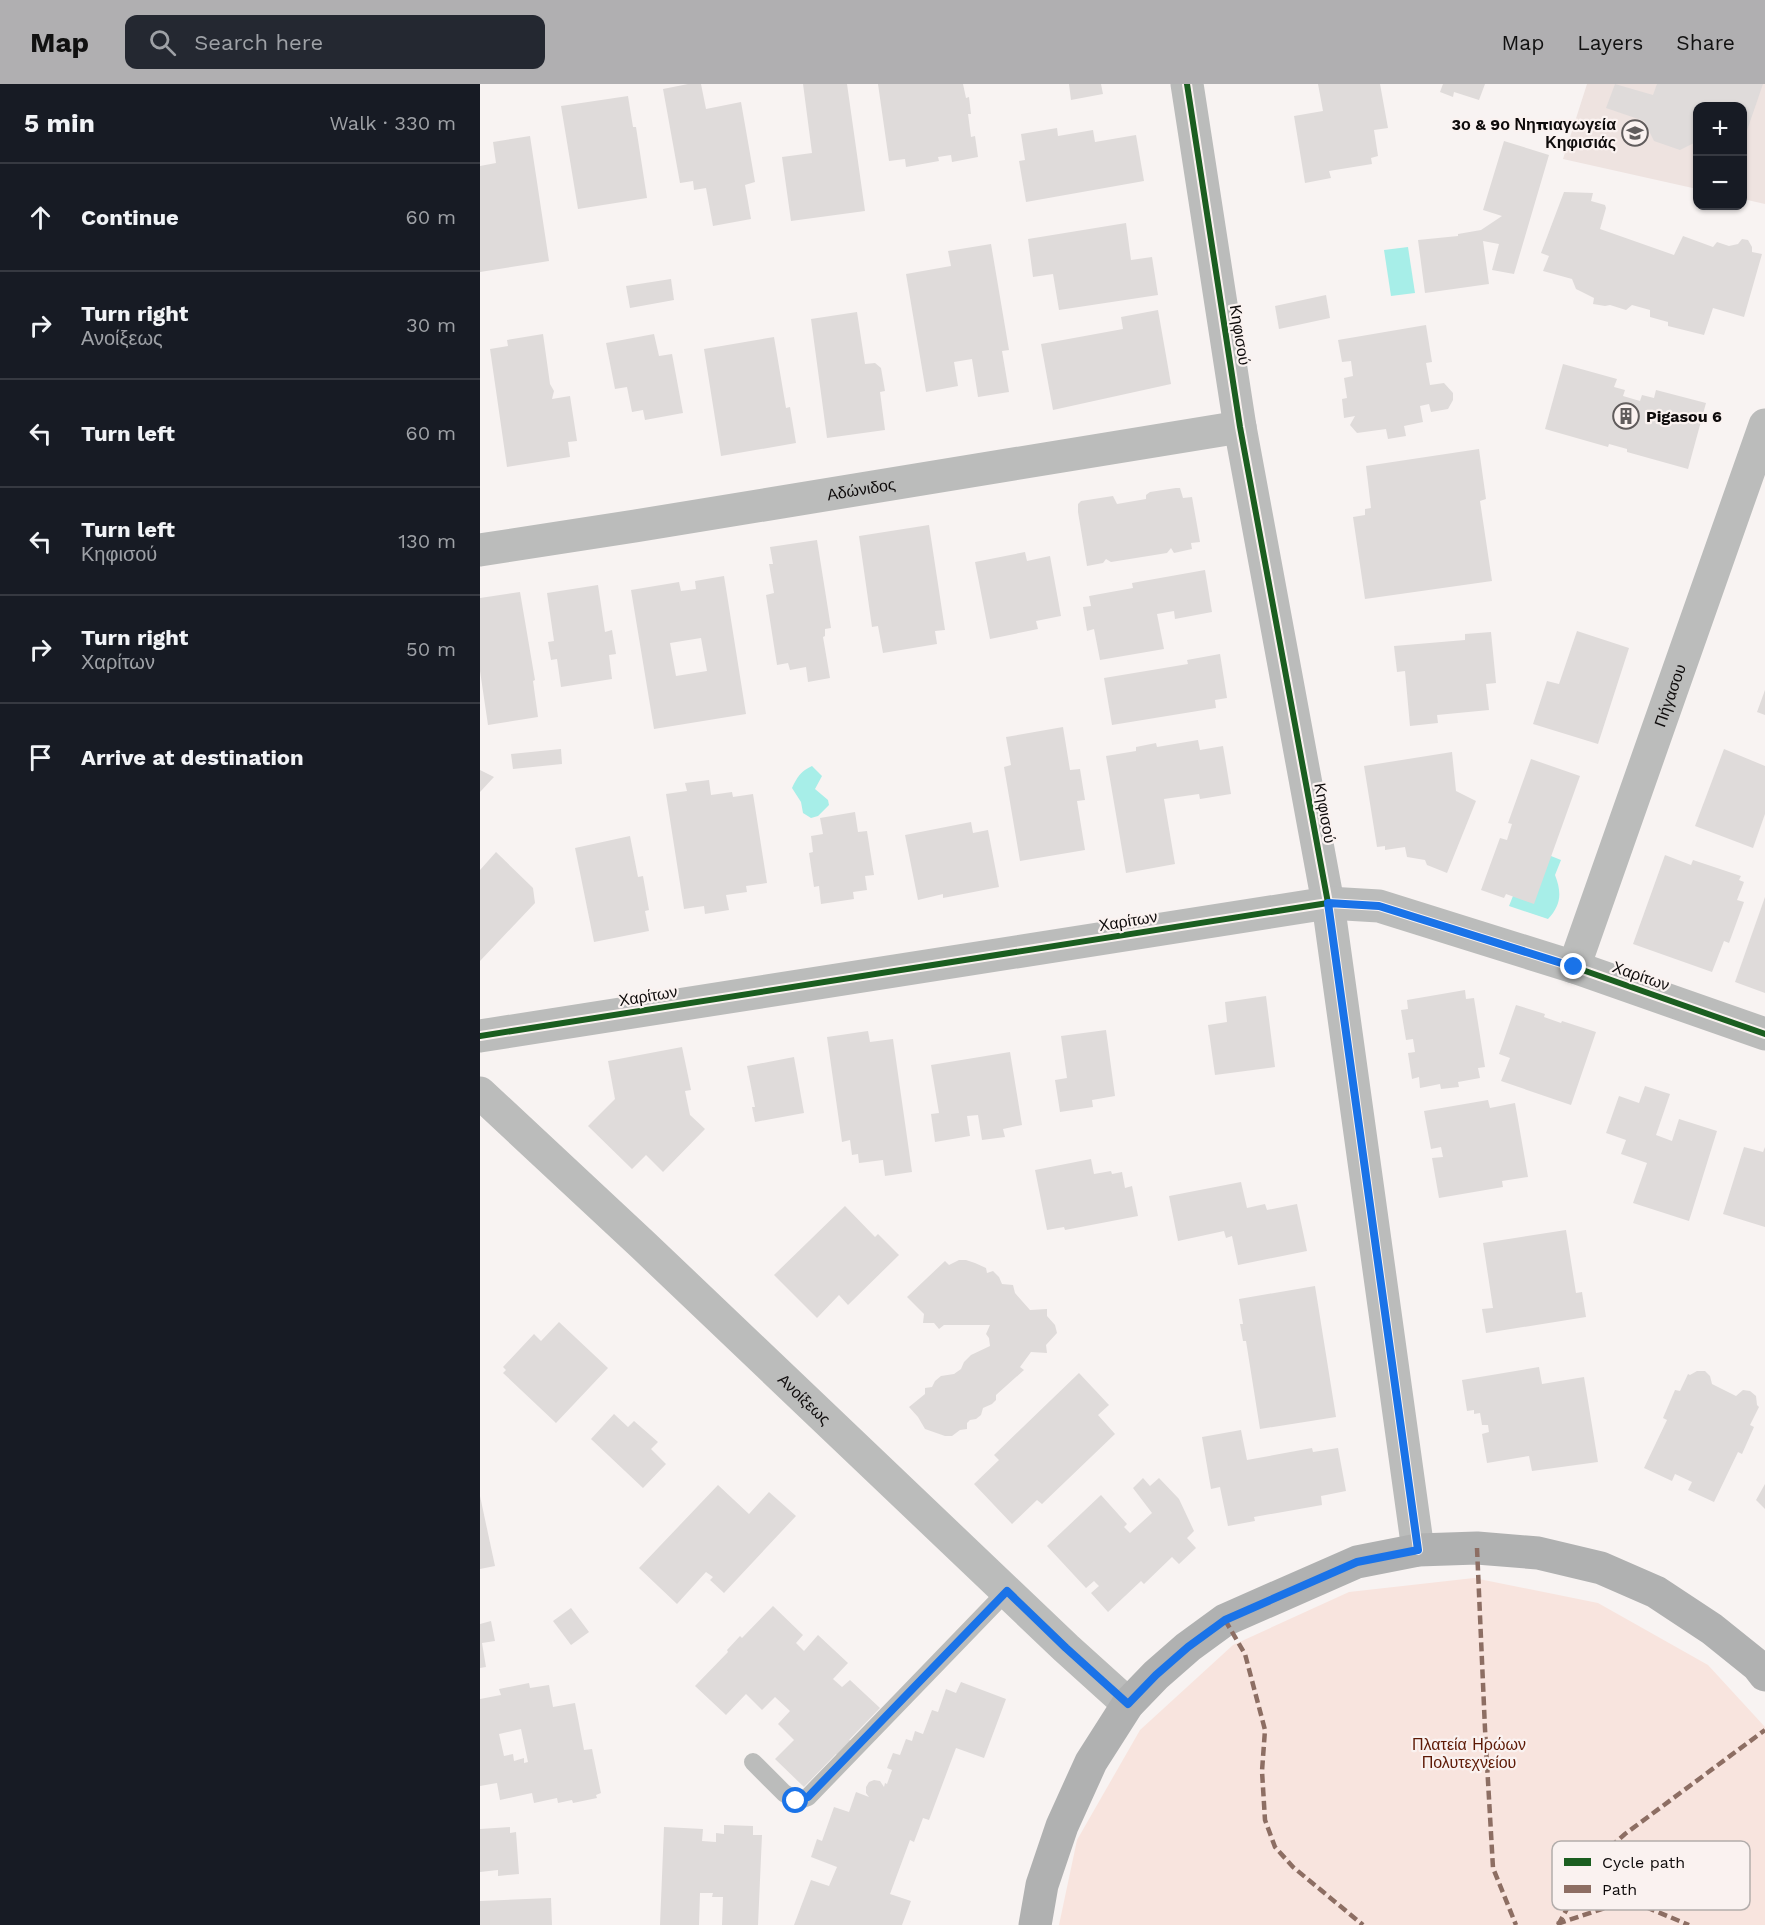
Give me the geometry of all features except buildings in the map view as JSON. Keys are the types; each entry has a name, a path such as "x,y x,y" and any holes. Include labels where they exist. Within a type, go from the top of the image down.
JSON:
{"street":[{"name":"Κηφισού","path":"1187,84 1240,427 1328,903 1418,1550"},
{"name":"Πήγασου","path":"1574,967 1765,425"},
{"name":"Αδώνιδος","path":"480,550 1240,427"},
{"name":"Χαρίτων","path":"480,1036 1328,903 1379,906 1574,967 1765,1034"},
{"name":"Ανοίξεως","path":"480,1093 1128,1704"},
{"path":"1035,1925 1042,1885 1062,1826 1091,1762 1128,1704 1188,1647 1225,1620 1357,1562 1418,1550 1478,1548 1538,1553 1601,1568 1656,1592 1712,1629 1763,1667"}],"lane":[{"path":"753,1762 784,1793 796,1801 808,1797 1007,1591"}],"shaded area":[{"name":"3ο & 9ο Νηπιαγωγεία Κηφισιάς","path":"1587,84 1765,84 1765,204 1747,200 1747,102 1693,102 1693,188 1563,159"}],"green space":[{"name":"Πλατεία Ηρώων Πολυτεχνείου","path":"1474,1578 1598,1603 1708,1665 1765,1727 1765,1925 1059,1925 1077,1840 1140,1730 1233,1645 1349,1592"}],"water":[{"path":"1408,247 1415,293 1391,296 1384,250"},
{"path":"812,766 822,776 815,789 828,800 829,805 818,816 811,818 803,813 801,802 792,788 800,775"},
{"path":"1551,856 1561,860 1555,875 1559,888 1558,904 1548,919 1509,906 1513,896"}],"marked path":[{"path":"1477,1548 1493,1868 1516,1925"},
{"path":"1225,1620 1245,1654 1265,1730 1262,1771 1265,1820 1275,1847 1293,1867 1363,1925"},
{"path":"1617,1841 1765,1730"},
{"path":"1558,1925 1566,1910"},
{"path":"1557,1924 1599,1910"},
{"path":"1653,1910 1689,1925"}],"cycle path":[{"path":"1187,84 1240,427 1328,903 1418,1550"},
{"path":"480,1036 1328,903 1379,906 1574,967 1765,1034"}],"place":[{"name":"3ο & 9ο Νηπιαγωγεία Κηφισιάς","path":"1635,133"},
{"name":"Pigasou 6","path":"1626,416"}],"route":[{"path":"796,1801 808,1797 1007,1591 1128,1704 1188,1647 1225,1620 1357,1562 1418,1550 1328,903 1379,906 1574,967"}]}
